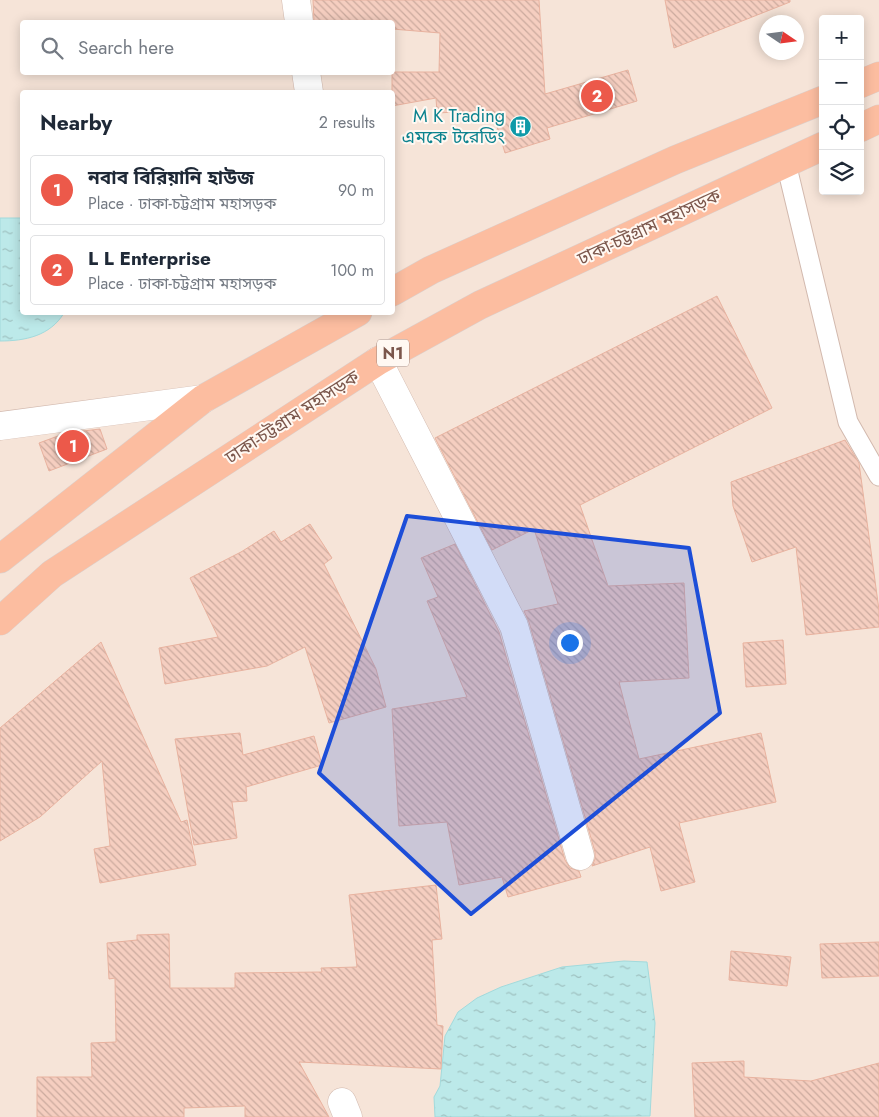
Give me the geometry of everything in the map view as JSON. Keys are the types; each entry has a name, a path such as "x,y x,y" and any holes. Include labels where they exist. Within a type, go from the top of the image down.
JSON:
{"highway":[{"path":"864,82 879,76"},
{"path":"395,290 431,270 666,164 819,102"},
{"path":"864,126 879,119"},
{"name":"ঢাকা-চট্টগ্রাম মহাসড়ক","path":"0,621 52,574 378,361 480,305 819,148"},
{"path":"0,559 203,399 347,315"}],"street":[{"path":"296,0 299,20"},
{"path":"306,75 309,90"},
{"path":"378,361 514,626 580,856"},
{"path":"0,426 203,399"}],"lane":[{"path":"786,163 848,422 879,476"}],"highlighted area":[{"path":"407,516 689,548 720,713 471,914 319,773"}],"shaded area":[{"path":"0,0 879,0 879,1117 0,1117"}],"water":[{"path":"0,218 20,218 20,315 62,315 52,327 36,336 19,340 0,341"},
{"path":"624,961 647,962 655,1023 650,1116 435,1117 434,1097 440,1086 445,1036 458,1012 477,998 501,987 562,967"}],"building":[{"path":"313,0 539,0 545,94 628,70 637,101 547,128 550,139 505,153 492,110 437,113 436,98 395,105 395,90 392,90 392,75 395,75 395,72 439,72 440,33 395,29 395,20 314,20"},
{"path":"665,0 790,0 790,2 674,48"},
{"path":"717,296 772,408 580,505 608,586 684,583 689,678 619,682 639,759 761,733 776,802 679,823 695,882 661,891 650,847 592,866 595,852 529,622 524,611 558,604 534,529 492,550 435,438"},
{"path":"100,429 107,449 49,471 39,443 66,433"},
{"path":"845,440 859,463 879,610 879,627 806,635 796,547 752,562 733,506 731,482"},
{"path":"310,524 332,558 324,564 376,669 386,707 329,723 305,647 267,666 165,684 159,648 218,637 190,578 241,552 274,531 281,542"},
{"path":"455,544 499,632 565,860 570,868 579,871 581,877 508,897 502,877 459,885 447,822 399,826 392,709 467,697 427,601 438,597 421,558"},
{"path":"783,640 786,684 746,687 743,643"},
{"path":"101,642 181,822 187,820 196,865 100,883 94,849 110,846 102,761 40,817 0,841 0,728"},
{"path":"240,733 243,755 314,736 322,765 246,787 247,801 232,802 237,838 194,845 175,739"},
{"path":"436,885 442,939 432,940 437,1025 443,1026 441,1069 299,1062 329,1117 245,1117 245,1106 184,1108 184,1117 37,1117 37,1077 92,1077 91,1043 116,1042 115,978 109,979 107,943 137,940 137,935 169,934 170,988 235,988 235,973 322,972 321,968 357,967 349,895"},
{"path":"879,942 879,976 822,978 820,944"},
{"path":"731,951 791,957 787,986 729,980"},
{"path":"744,1061 744,1077 811,1081 879,1063 879,1117 695,1117 692,1063"}],"place":[{"name":"L L Enterprise","path":"597,96"},
{"name":"M K Trading এমকে টরেডিং","path":"521,126"},
{"name":"নবাব বিরিয়ানি হাউজ","path":"73,446"}]}
